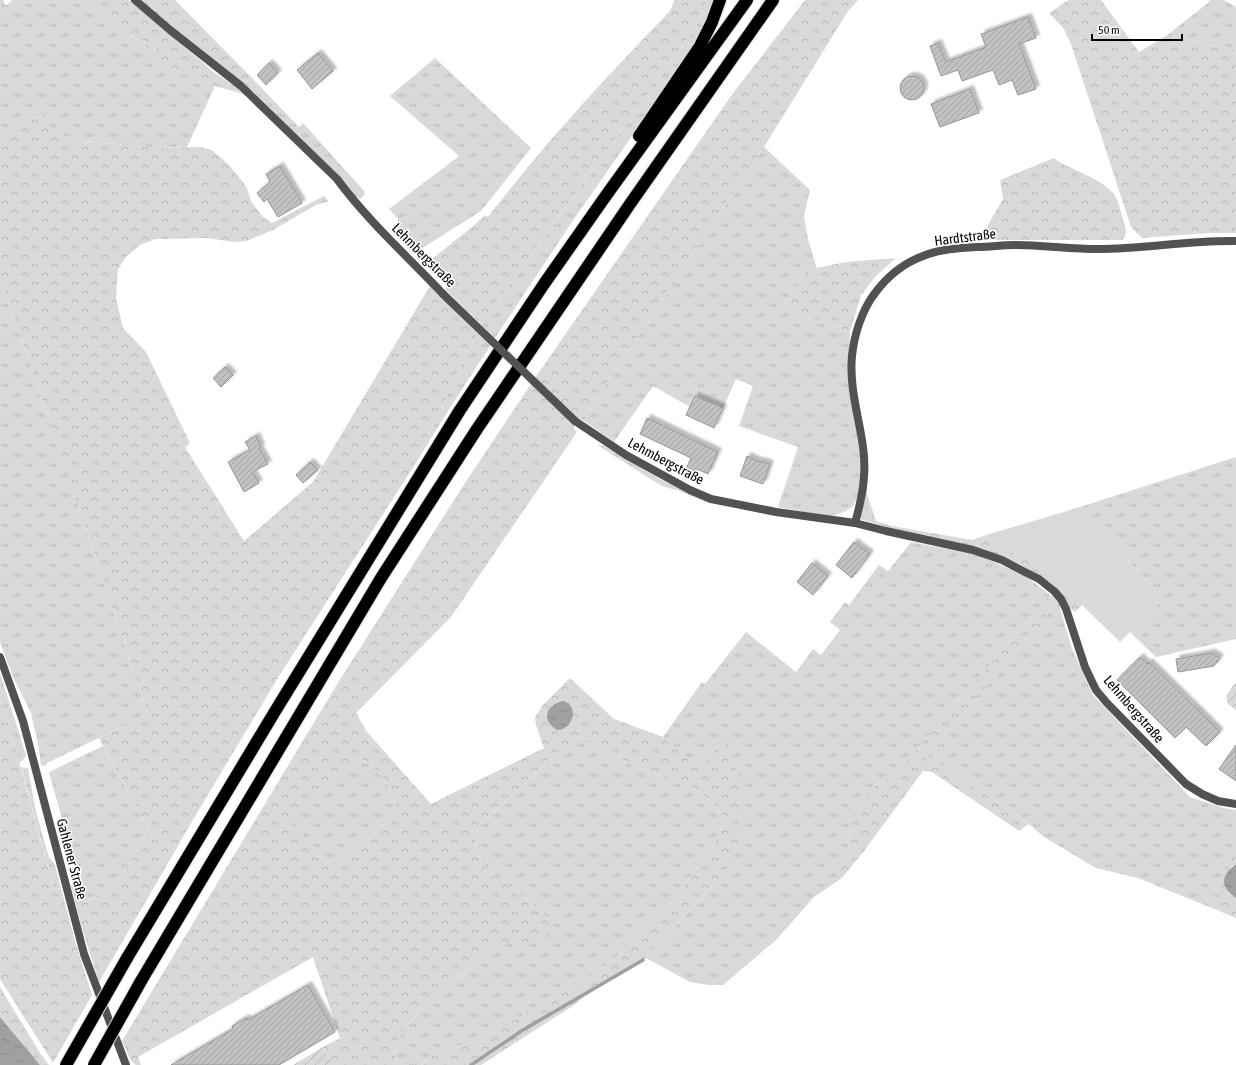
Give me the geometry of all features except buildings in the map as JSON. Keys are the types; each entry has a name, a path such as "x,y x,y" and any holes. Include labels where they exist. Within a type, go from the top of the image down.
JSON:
{"highway":[{"path":"605,197 640,134 700,46 712,22 720,0"},
{"path":"66,1065 127,958 278,707 460,410 605,197 747,0"},
{"path":"94,1065 141,981 381,578 473,435 630,204 772,0"}],"street":[{"name":"Lehmbergstraße","path":"135,0 170,30 241,86 337,179 348,194 383,232 443,294 575,421 626,455 690,490 711,499 776,512 855,523 886,532 973,550 1002,560 1039,579 1054,591 1061,599 1066,609 1085,667 1096,690 1108,704 1186,784 1207,797 1218,801 1236,804"},
{"name":"Hardtstraße","path":"855,523 862,496 864,469 863,449 855,406 852,378 852,356 861,317 867,303 888,278 902,267 923,256 956,248 1015,245 1098,249 1216,240 1236,241"},
{"name":"Gahlener Straße","path":"0,657 24,728 84,954 126,1065"}],"green space":[{"path":"0,0 3,0 6,6 12,0 87,0 113,27 158,50 152,61 215,86 187,147 156,148 71,140 52,129 41,114 0,135"},
{"path":"87,0 129,0 215,73 243,92 243,94 215,86 152,61 157,49 113,27"},
{"path":"142,0 175,0 251,77 243,85 158,17"},
{"path":"674,0 707,0 704,10 686,41 481,324 445,289 447,287 444,282 430,270 429,263 485,215 488,217 531,163 576,111 670,11"},
{"path":"707,0 715,0 712,10 691,52 576,216 495,338 481,324 686,41 704,10"},
{"path":"805,0 858,0 848,11 764,147 604,387 584,421 578,418 573,428 577,432 451,617 356,713 367,732 431,804 544,748 536,725 535,717 543,705 570,678 614,719 663,737 698,767 724,741 737,772 743,804 742,833 729,867 646,958 643,959 644,960 585,996 574,1005 481,1065 421,1065 435,1053 480,1040 495,1032 535,1007 579,985 616,957 674,899 713,846 720,833 724,817 713,803 695,789 633,765 576,737 479,825 475,843 482,864 537,908 548,919 549,932 543,938 533,942 498,942 421,1010 404,1029 396,1047 395,1065 334,1065 323,1047 340,1038 313,957 138,1057 141,1065 136,1065 130,1059 122,1041 336,686 463,486 537,375 731,96","holes":["357,757 366,761 385,780 394,799 397,812 332,871 288,818"]},
{"path":"1069,0 1101,0 1139,52 1166,36 1236,50 1236,233 1208,233 1142,238 1131,227 1071,44 1064,29 1049,13"},
{"path":"1210,0 1224,0 1236,7 1236,50 1166,36 1208,3"},
{"path":"435,58 531,148 481,211 413,254 391,231 398,219 389,209 459,156 390,96"},
{"path":"251,77 299,127 303,123 364,191 365,194 360,199 355,196 339,177 255,93 243,85"},
{"path":"41,114 52,129 71,140 156,148 200,147 212,150 229,165 246,186 252,203 264,218 272,223 324,196 329,201 316,205 273,230 246,241 234,242 206,238 155,239 140,245 126,257 118,269 116,298 123,328 146,352 190,443 185,447 244,541 313,482 430,286 477,332 414,466 279,676 197,813 99,982 81,925 71,885 81,883 85,902 117,884 149,830 99,738 148,714 0,277 0,135"},
{"path":"764,147 810,190 804,216 808,239 817,269 807,270 783,307 850,332 849,377 861,460 860,492 853,506 846,511 835,515 825,516 778,507 798,447 739,426 753,386 736,379 723,408 695,396 690,407 653,386 614,442 584,421 604,387"},
{"path":"1054,158 1059,162 1089,176 1110,190 1119,204 1126,228 1124,238 1122,240 977,240 973,235 984,232 1003,199 1000,180"},
{"path":"896,258 875,277 861,295 850,332 783,307 807,270 846,262"},
{"path":"0,277 148,714 47,763 47,765 41,766 31,713 13,677 0,642"},
{"path":"477,332 491,345 414,466"},
{"path":"597,445 604,446 660,479 711,504 662,486"},
{"path":"1236,457 1236,639 1156,657 1130,632 1163,599 1080,507"},
{"path":"866,491 876,521 892,526 972,540 983,536 1051,573 1086,601 1075,612 1067,604 1052,583 1013,562 992,553 971,547 860,519"},
{"path":"1080,507 1163,599 1120,642 1082,605 1086,601 1051,573 983,536"},
{"path":"911,542 979,555 1027,577 1050,595 896,773 876,785 849,829 850,842 847,854 835,872 842,878 814,897 777,939 723,985 709,985 690,982 646,958 729,867 724,741 698,767 663,737 702,682 705,684 746,632 796,672 813,649 821,655 840,630 830,622 845,602 849,605 879,565 888,571"},
{"path":"1050,595 1058,601 922,763 939,764 1029,824 1019,831 932,772 923,771 864,851 842,878 835,872 847,854 850,842 849,829 857,810 876,785 896,773"},
{"path":"1058,601 1072,649 1093,695 1190,797 1224,808 1236,810 1236,848 1229,851 1212,908 1138,878 1096,868 1044,837 1029,824 953,772 939,764 921,764"},
{"path":"0,673 26,755 19,763 9,725 0,699"},
{"path":"1236,682 1236,710 1228,704 1226,696"},
{"path":"0,699 9,725 54,889 61,888 75,941 92,995 53,1063 0,979"},
{"path":"576,737 633,765 695,789 713,803 724,817 720,833 713,846 674,899 616,957 579,985 535,1007 496,1032 480,1040 435,1053 421,1065 395,1065 396,1047 399,1038 404,1029 421,1010 498,942 533,942 548,919 537,908 482,864 475,843 479,825"},
{"path":"103,746 149,830 117,884 85,902 49,772"},
{"path":"357,756 376,770 385,780 394,799 397,812 332,871 287,818"},
{"path":"21,767 28,768 35,807 45,844 49,857 55,865 61,888 54,889"},
{"path":"1236,848 1236,864 1231,867 1228,893 1236,898 1236,918 1212,908 1229,851"},
{"path":"0,987 40,1053 49,1065 40,1065 0,1017"},
{"path":"323,1047 334,1065 293,1065"}],"water":[{"path":"563,701 568,703 571,707 573,712 572,717 567,726 563,729 557,730 549,722 547,714 552,706"},
{"path":"1236,864 1236,898 1227,890 1224,881 1227,872"},
{"path":"0,1017 40,1065 0,1065"}],"waterway":[{"path":"471,1065 523,1030 643,960"}]}
